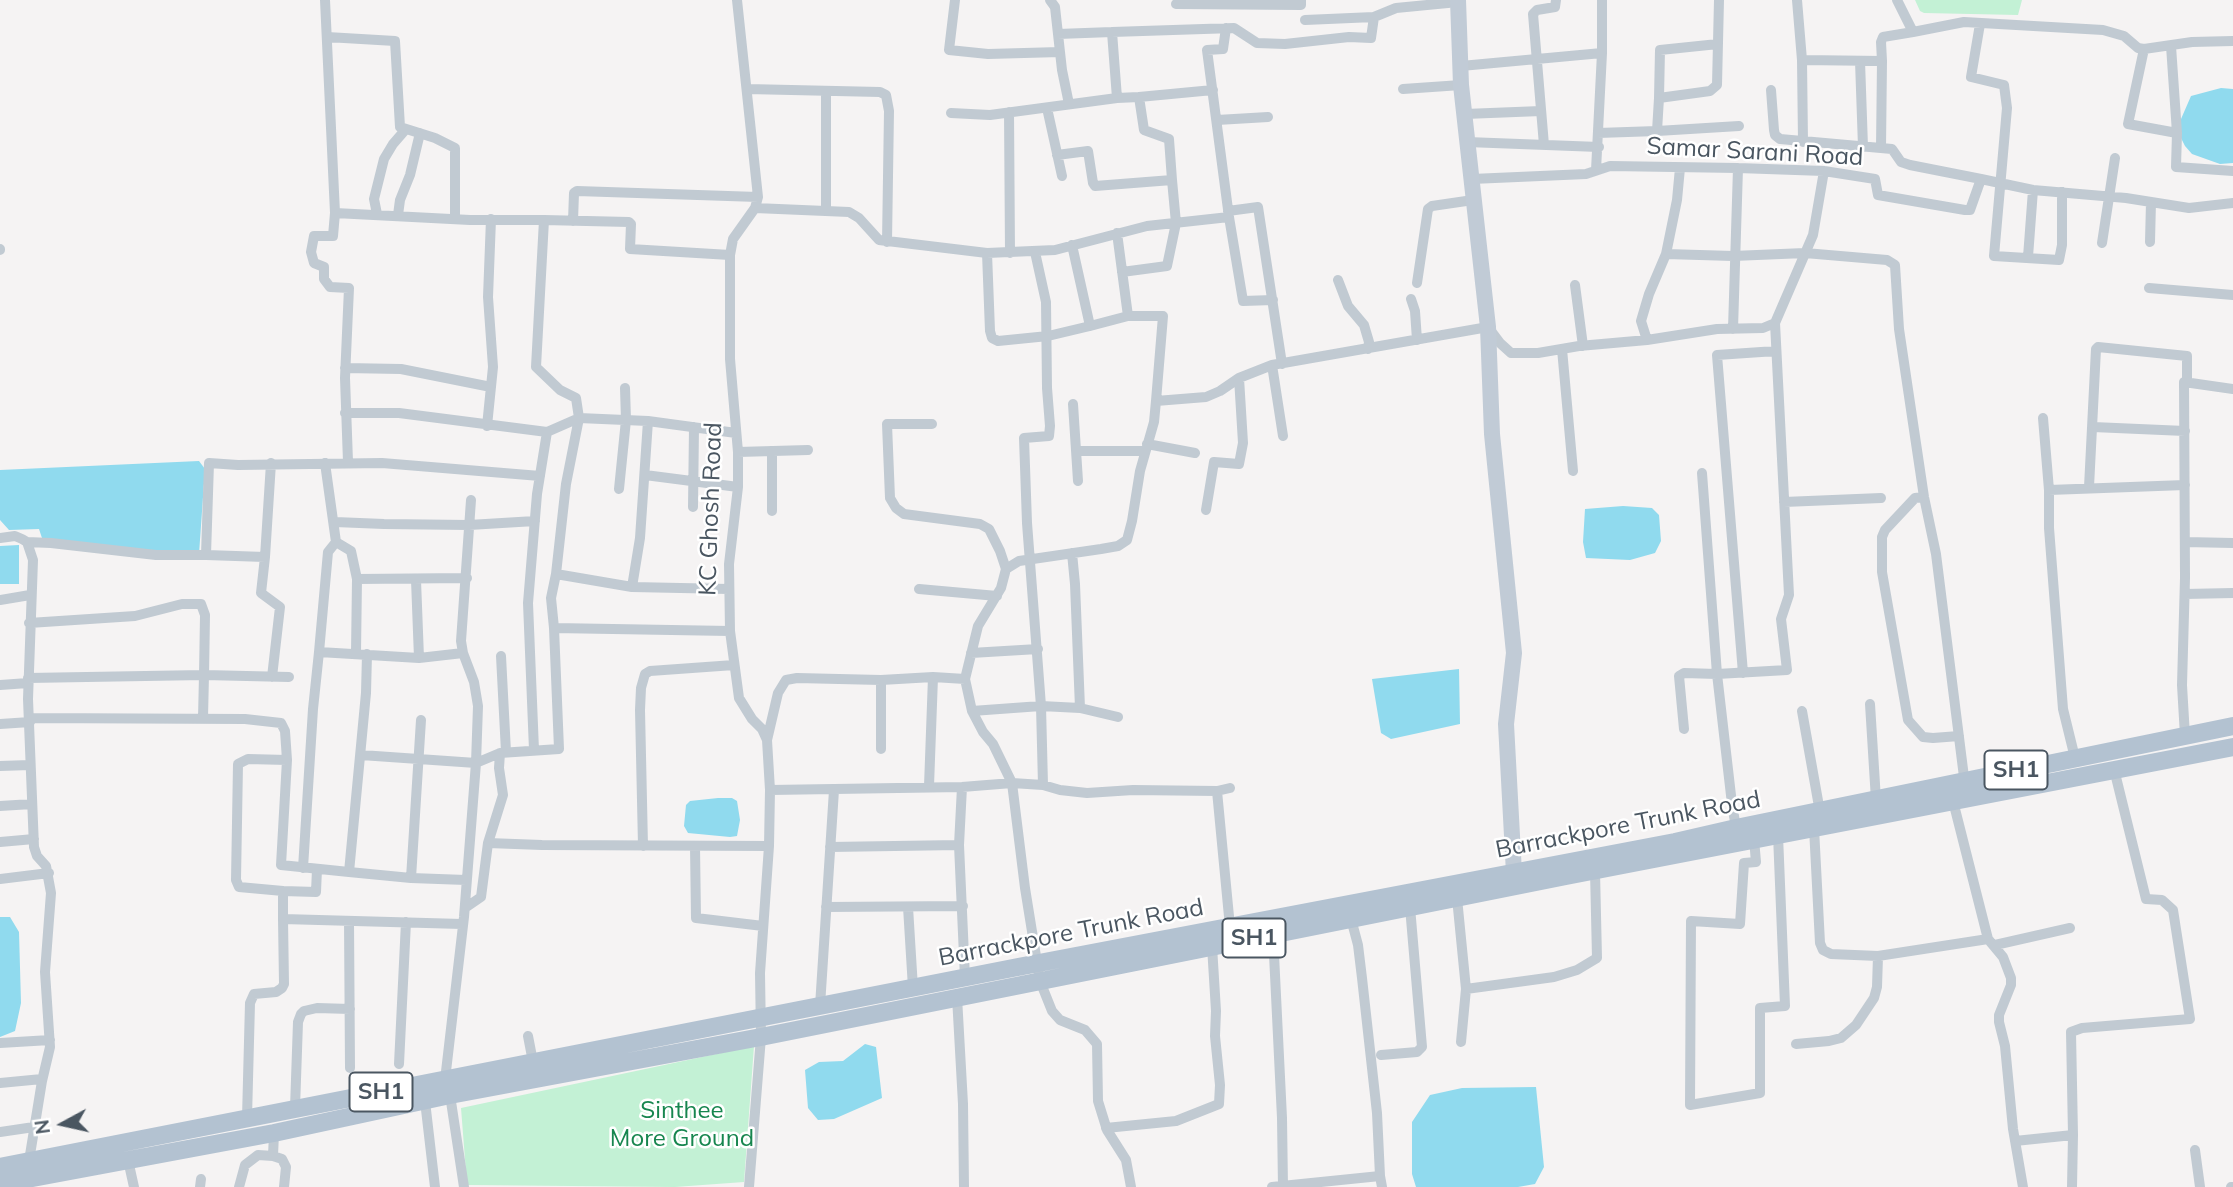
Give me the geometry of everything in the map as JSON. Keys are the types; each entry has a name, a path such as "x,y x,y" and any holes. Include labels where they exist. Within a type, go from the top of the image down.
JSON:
{"main road":[{"name":"Barrackpore Trunk Road","path":"0,1184 274,1133 425,1101 447,1087 533,1062 965,978 1038,972 1212,946 1273,934 1349,912 1514,873 1675,842 1778,835 1876,800 1962,793 2075,758 2185,736 2232,731"},
{"name":"Barrackpore Trunk Road","path":"0,1167 295,1108 447,1087 761,1037 957,998 1038,972 1230,927 1410,907 1595,871 1817,820 2233,747"}],"street":[{"path":"325,0 335,213 333,236 314,236 311,252 314,263 324,267 324,279 330,288 349,288 345,368 348,462"},
{"path":"737,0 757,202"},
{"path":"955,0 949,50 988,54 1060,52"},
{"path":"1050,0 1055,7 1069,104"},
{"path":"1175,4 1301,5 1301,0"},
{"path":"1544,145 1533,14 1537,10 1555,7 1556,0"},
{"path":"1596,170 1599,147 1602,0"},
{"path":"1659,98 1710,91 1717,85 1719,0"},
{"path":"1797,0 1802,60 1802,142"},
{"path":"1897,0 1913,32"},
{"path":"1305,20 1374,17 1396,8 1458,1 1461,85 1488,327 1492,434 1514,653 1506,724 1514,873"},
{"path":"1058,34 1234,28 1258,43 1285,44 1349,37 1371,38 1374,17"},
{"path":"1881,148 1881,41 1884,37 1964,22 2103,30 2124,36 2138,48 2144,49 2192,42 2233,41"},
{"path":"1980,24 1971,76 2004,85 2007,108 1994,256 2059,260 2062,245 2062,192"},
{"path":"1226,28 1223,49 1207,50 1243,301 1273,300"},
{"path":"1112,32 1117,98"},
{"path":"327,37 395,41 400,127 455,148 455,218"},
{"path":"1657,131 1660,50 1718,44"},
{"path":"2171,46 2177,133 2176,167 2233,171"},
{"path":"2144,49 2129,124 2177,133"},
{"path":"1461,66 1602,53"},
{"path":"1802,60 1882,61"},
{"path":"1860,61 1863,146"},
{"path":"1404,89 1461,85"},
{"path":"747,89 884,93 888,99 887,242"},
{"path":"951,113 990,115 1117,98 1213,90"},
{"path":"1770,90 1775,135 1780,139 1892,149 1899,159 1910,165 2033,190 2189,208 2233,203"},
{"path":"826,91 827,211"},
{"path":"1122,272 1166,267 1177,223 1169,139 1144,130 1139,97"},
{"path":"1047,108 1062,176"},
{"path":"1465,114 1541,111"},
{"path":"1009,113 1010,253"},
{"path":"1217,120 1268,117"},
{"path":"1598,133 1739,126"},
{"path":"377,214 374,199 384,159 406,129"},
{"path":"398,215 420,133"},
{"path":"1467,142 1599,147"},
{"path":"1057,155 1088,151 1094,186 1172,180"},
{"path":"2102,243 2115,158"},
{"name":"Samar Sarani Road","path":"1472,179 1586,174 1610,166 1824,171 1875,179 1878,195 1965,210 1970,210 1981,179"},
{"path":"1647,340 1641,321 1666,254 1677,200 1680,168"},
{"path":"1733,329 1733,256 1738,168"},
{"path":"1684,729 1679,676 1684,673 1787,670 1781,619 1789,595 1775,323 1813,235 1824,171"},
{"path":"2028,257 2033,190"},
{"path":"573,220 574,193 577,191 757,202 849,212 859,218 879,240 887,242 1010,253 1055,250 1147,226 1177,223 1258,207 1273,300 1283,436"},
{"path":"1417,283 1428,209 1473,200"},
{"name":"KC Ghosh Road","path":"757,202 733,239 730,256 730,359 738,452 729,589 730,631 738,698 762,729 767,740"},
{"path":"2150,242 2151,202"},
{"path":"335,213 630,223 630,249 730,256"},
{"path":"487,426 493,349 488,297 491,219"},
{"path":"361,755 476,763 503,753 559,749 551,598 566,484 579,418 576,398 560,390 536,367 544,220"},
{"path":"1117,233 1128,316"},
{"path":"1072,245 1090,326"},
{"path":"1035,252 1046,302 1049,436 1024,438 1027,523 1041,706 1042,785"},
{"path":"987,253 990,331 992,338 998,341 1048,336 1128,316 1163,316 1154,422 1127,540 1118,546 1018,561 1006,569"},
{"path":"1666,254 1733,256 1805,253 1887,260 1895,265 1899,329 1924,497 1936,554 1959,736 1962,793 1991,942 2003,957 2011,978 2011,985 1999,1016 2023,1187"},
{"path":"1338,280 1348,306 1364,325 1369,342 1368,349"},
{"path":"1575,285 1583,346"},
{"path":"2149,288 2233,295"},
{"path":"1411,299 1415,311 1417,340"},
{"path":"1488,327 1511,353 1538,353 1717,329 1763,328 1775,323"},
{"path":"1156,401 1206,397 1239,378 1277,364 1488,327"},
{"path":"2089,487 2095,353 2098,347 2187,356 2187,382 2184,382 2185,594 2182,685 2185,736"},
{"path":"1562,349 1573,471"},
{"path":"1744,673 1717,355 1776,351"},
{"path":"345,368 401,369 491,387"},
{"path":"1206,510 1214,462 1239,464 1243,443 1239,378"},
{"path":"2187,382 2233,389"},
{"path":"620,489 626,419 625,388"},
{"path":"1073,404 1077,481"},
{"path":"345,413 399,413 547,432 579,418 648,421 737,433"},
{"path":"2043,418 2063,709 2075,758"},
{"path":"632,587 640,538 648,421"},
{"path":"932,424 887,424 892,503 904,514 984,526 992,534 1006,569 1001,588 978,626 965,679 972,711 993,744 1012,783 1038,972 1052,1011 1060,1020 1085,1030 1097,1044 1098,1101 1106,1128 1126,1160 1131,1187"},
{"path":"693,507 694,427"},
{"path":"2093,427 2185,431"},
{"path":"534,750 528,603 547,432"},
{"path":"1076,451 1146,448 1195,453"},
{"path":"738,452 808,450"},
{"path":"772,451 772,511"},
{"path":"205,555 209,463 382,463 540,476"},
{"path":"271,463 261,593 280,607 272,677"},
{"path":"303,868 313,709 328,552 336,542 325,463"},
{"path":"1702,473 1717,674 1746,836 1756,862 1744,863 1740,924 1691,921 1690,1105 1760,1093 1760,1008 1785,1006 1778,835"},
{"path":"645,475 737,487"},
{"path":"2049,490 2185,485"},
{"path":"1924,497 1915,498 1885,530 1882,537 1882,572 1908,720 1923,737 1959,736"},
{"path":"1784,502 1881,498"},
{"path":"464,1187 447,1087 476,763 478,706 474,682 461,641 471,500"},
{"path":"335,522 468,524 535,521"},
{"path":"0,538 15,536 27,542 156,555 265,557"},
{"path":"27,542 33,560 28,681 34,839 37,856 49,873 51,893 45,972 49,1055 29,1161"},
{"path":"336,542 351,551 357,579 362,654 361,755 349,872"},
{"path":"2185,543 2233,543"},
{"path":"1072,553 1080,708"},
{"path":"556,574 632,587 729,589"},
{"path":"357,579 467,578"},
{"path":"416,580 419,658"},
{"path":"919,589 997,596"},
{"path":"2185,594 2233,593"},
{"path":"0,600 30,595"},
{"path":"29,623 121,618 182,604 201,604 205,615 203,718"},
{"path":"554,628 730,631"},
{"path":"971,653 1038,649"},
{"path":"319,652 419,658 463,653"},
{"path":"465,908 481,897 488,843 503,795 499,768 503,753 501,656"},
{"path":"643,846 640,710 645,674 650,671 734,665"},
{"path":"0,685 28,681 204,674 289,677"},
{"path":"929,786 933,677"},
{"path":"750,1187 761,1037 760,973 769,846 767,740 778,693 786,680 797,678 965,679"},
{"path":"881,680 881,749"},
{"path":"1870,704 1876,800"},
{"path":"972,711 1041,706 1080,708 1118,717"},
{"path":"1802,711 1817,820 1820,943 1823,950 1831,954 1878,956 1991,942 2070,928"},
{"path":"0,724 30,720 203,718 271,720 281,723 285,731 286,760 281,865 411,878 466,880"},
{"path":"411,878 421,720"},
{"path":"286,760 240,761 237,885 246,889 316,892 317,869"},
{"path":"0,766 30,765"},
{"path":"2072,1187 2071,1032 2082,1028 2190,1019 2173,910 2162,900 2146,899 2114,769"},
{"path":"770,790 962,787 1012,783 1087,793 1133,790 1217,791 1230,788"},
{"path":"962,787 959,845 965,978"},
{"path":"820,1006 834,790"},
{"path":"1217,791 1230,927"},
{"path":"0,806 32,804"},
{"path":"0,842 34,839"},
{"path":"488,843 769,846"},
{"path":"830,847 959,845"},
{"path":"695,846 696,918 763,926"},
{"path":"1466,989 1554,976 1577,970 1597,958 1595,871"},
{"path":"0,879 49,873"},
{"path":"247,1118 250,1003 254,995 276,992 284,984 284,891"},
{"path":"1457,898 1466,989 1461,1042"},
{"path":"908,906 913,988"},
{"path":"826,907 963,906"},
{"path":"1381,1055 1417,1052 1422,1047 1410,907"},
{"path":"1272,1187 1381,1182 1377,1114 1358,945 1349,912"},
{"path":"283,919 463,924"},
{"path":"349,921 350,1068"},
{"path":"399,1064 406,922"},
{"path":"1273,934 1283,1187"},
{"path":"1106,1128 1176,1121 1219,1104 1212,946"},
{"path":"1797,1044 1841,1038 1856,1025 1874,998 1878,956"},
{"path":"957,998 964,1187"},
{"path":"295,1108 298,1022 301,1014 317,1008 350,1009"},
{"path":"528,1036 533,1062"},
{"path":"0,1043 50,1040"},
{"path":"0,1083 43,1079"},
{"path":"425,1101 435,1187"},
{"path":"0,1132 34,1127"},
{"path":"273,1156 274,1133"},
{"path":"2015,1141 2073,1135"},
{"path":"2195,1150 2200,1187"},
{"path":"239,1187 245,1165 258,1155 282,1159 286,1167 284,1187"},
{"path":"128,1160 134,1187"}],"green space":[{"path":"1915,0 2022,0 2018,15 1924,13 1920,11"},
{"name":"Sinthee More Ground","path":"754,1046 744,1182 675,1187 467,1185 461,1108"}],"water":[{"path":"2221,88 2233,89 2233,163 2220,164 2192,154 2180,136 2181,119 2191,96"},
{"path":"199,461 205,469 199,554 167,555 42,538 39,529 9,530 0,520 0,470"},
{"path":"1623,506 1652,508 1659,515 1661,541 1655,553 1630,560 1586,558 1583,542 1585,509"},
{"path":"19,545 19,584 0,584 0,546"},
{"path":"1459,669 1460,724 1391,739 1381,733 1372,679"},
{"path":"732,798 737,801 740,820 737,836 688,833 684,826 686,805 690,801"},
{"path":"0,917 10,917 19,932 21,1003 15,1031 0,1037"},
{"path":"865,1044 876,1047 882,1098 834,1119 818,1120 808,1108 805,1070 819,1062 843,1061"},
{"path":"1536,1087 1544,1167 1535,1184 1518,1187 1416,1187 1412,1174 1412,1122 1430,1095 1462,1088"}]}
